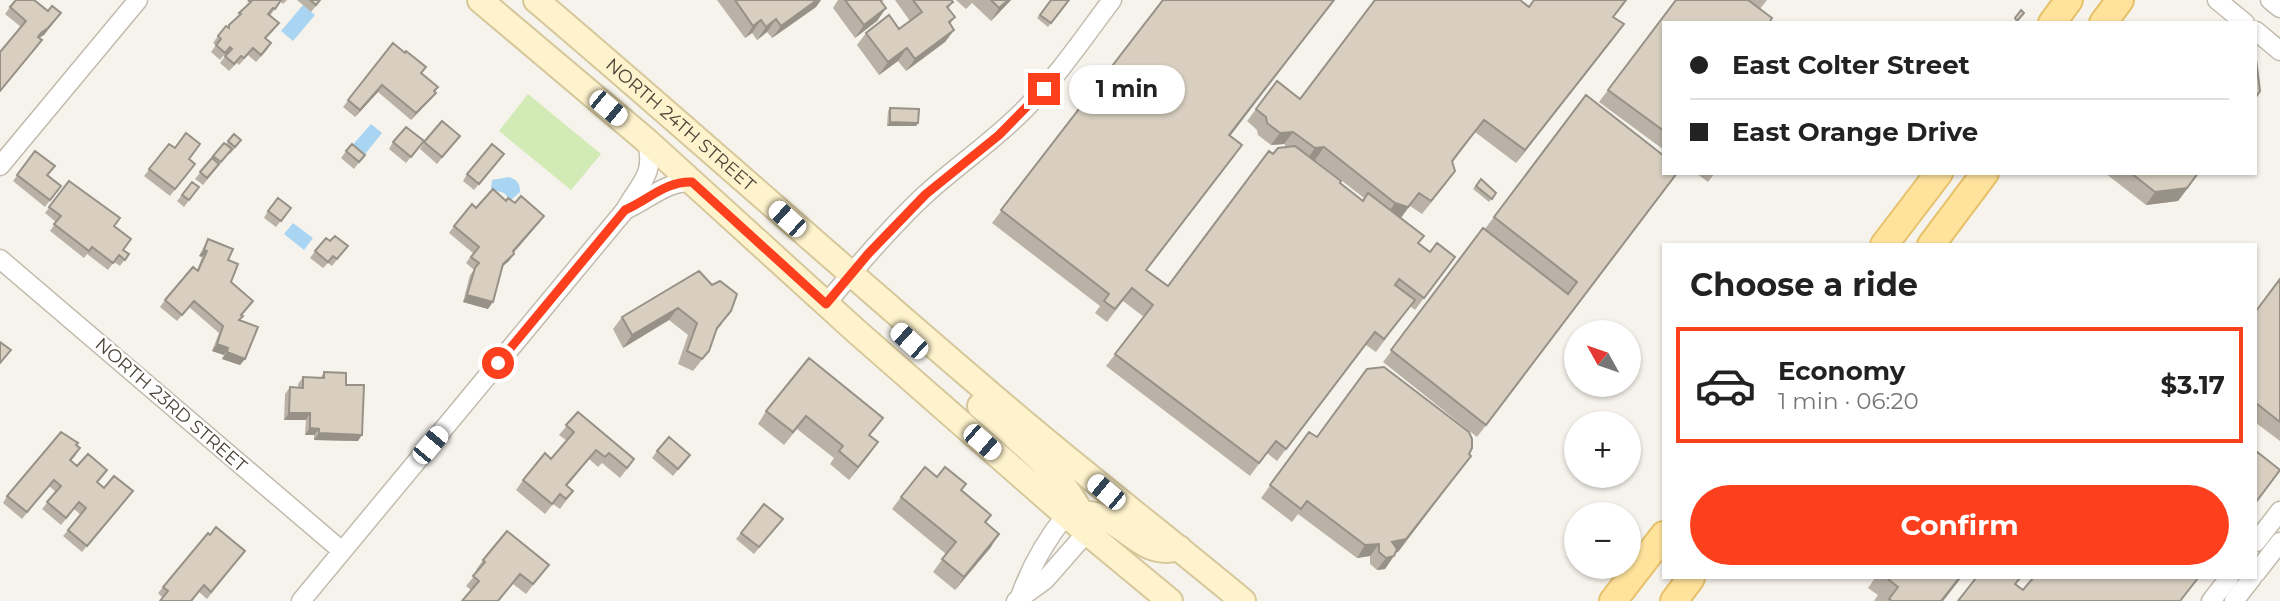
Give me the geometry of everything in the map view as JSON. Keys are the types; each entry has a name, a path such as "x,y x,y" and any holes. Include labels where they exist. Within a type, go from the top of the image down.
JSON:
{"main road":[{"name":"NORTH 24TH STREET","path":"480,0 647,141 826,304 1170,601"},
{"name":"NORTH 24TH STREET","path":"536,0 670,113 850,274 1122,505 1243,601"},
{"path":"2053,21 2069,0"},
{"path":"2104,21 2120,0"},
{"path":"1886,243 1937,175"},
{"path":"1932,243 1984,175"},
{"path":"850,274 869,304 1051,472 1070,493 1078,520 1112,520 1150,548 1168,551 1179,548"},
{"path":"1613,601 1662,538"},
{"path":"1674,601 1690,579"}],"street":[{"path":"0,166 138,0"},
{"path":"826,304 850,274 926,194 999,135 1026,109 1112,0"},
{"path":"2217,0 2243,21"},
{"path":"2270,0 2280,9"},
{"path":"2257,32 2280,51"},
{"path":"301,601 625,210 648,172 651,161 647,141"},
{"path":"625,210 672,183 692,182"},
{"name":"NORTH 23RD STREET","path":"0,259 342,551"},
{"path":"2257,572 2279,542 2260,537 2280,511"},
{"path":"1018,599 1045,580 1078,520"},
{"path":"1018,599 1037,556 1078,520"},
{"path":"2211,601 2228,579"},
{"path":"2234,601 2251,579"}],"green space":[{"path":"528,94 601,154 571,190 499,131"}],"water":[{"path":"303,5 315,15 293,41 281,31"},
{"path":"371,124 382,133 362,158 350,148"},
{"path":"509,177 516,181 520,189 511,200 504,193 491,189 492,180"},
{"path":"293,223 313,238 304,250 284,234"}],"building":[{"path":"16,0 34,0 48,11 52,6 61,13 41,33 38,37 42,40 0,91 0,52 26,21 10,7"},
{"path":"250,0 281,0 268,14 279,23 265,38 271,43 261,55 253,48 234,64 225,56 232,49 230,47 225,53 216,45 221,39 218,36 226,26 229,28"},
{"path":"735,0 817,0 781,26 776,19 766,27 761,20 753,26"},
{"path":"845,0 880,0 886,8 864,25"},
{"path":"913,0 951,0 953,2 947,7 955,17 949,22 954,30 915,59 907,48 888,62 866,33 889,15 899,29 922,12"},
{"path":"991,0 1008,0 999,8"},
{"path":"1051,0 1069,0 1051,23 1040,15"},
{"path":"1163,0 1334,0 1229,135 1242,145 1146,270 1168,286 1269,151 1273,154 1278,148 1295,146 1363,201 1368,193 1424,236 1418,243 1430,252 1437,243 1455,257 1424,298 1399,279 1395,285 1415,300 1384,339 1375,332 1286,449 1276,441 1259,463 1115,354 1153,305 1132,288 1115,309 1104,301 1109,294 1001,210"},
{"path":"1375,0 1520,0 1529,7 1534,0 1626,0 1613,17 1624,24 1525,150 1484,120 1452,161 1455,171 1431,201 1419,193 1408,207 1395,203 1324,147 1315,148 1293,132 1280,133 1267,123 1266,117 1256,109 1277,81 1300,99"},
{"path":"1676,0 1748,0 1772,18 1770,21 1662,21 1662,130 1608,90"},
{"path":"2021,10 2024,13 2017,21 2015,18"},
{"path":"393,43 426,67 421,73 438,87 434,91 436,93 416,113 382,85 360,110 348,100"},
{"path":"2257,67 2260,91 2257,96"},
{"path":"1586,95 1662,154 1662,175 1675,175 1486,425 1391,350 1483,228 1568,294 1577,282 1494,217"},
{"path":"890,108 919,109 918,123 890,122"},
{"path":"442,121 460,136 442,157 424,142"},
{"path":"406,127 424,141 411,157 393,142"},
{"path":"186,133 200,144 189,159 195,164 175,189 149,169 169,144 175,148"},
{"path":"234,134 241,140 235,147 228,141"},
{"path":"224,143 232,149 221,162 213,156"},
{"path":"352,144 365,155 359,162 346,151"},
{"path":"492,144 504,154 479,184 467,174"},
{"path":"35,151 55,166 47,175 61,186 50,200 17,175"},
{"path":"212,158 219,164 207,178 200,172"},
{"path":"2134,175 2197,175 2187,188 2155,192"},
{"path":"1481,179 1496,193 1492,199 1476,186"},
{"path":"69,181 120,218 114,226 131,239 123,250 129,254 125,260 119,255 113,263 92,247 89,251 54,224 61,216 49,207"},
{"path":"192,182 199,187 189,200 182,195"},
{"path":"493,189 506,201 508,198 515,203 521,196 544,216 503,264 493,302 467,295 479,263 471,257 479,247 454,226 472,204 476,208"},
{"path":"278,198 291,208 281,221 268,211"},
{"path":"335,236 348,246 337,259 333,256 328,262 315,251 326,238 330,241"},
{"path":"208,239 233,249 228,260 238,264 231,282 253,301 239,320 258,327 245,359 227,352 228,348 217,344 223,326 194,301 182,315 165,300 193,267 198,271 207,251 204,250"},
{"path":"699,271 712,285 720,281 737,294 731,311 717,328 709,351 702,359 687,351 697,323 678,308 632,335 622,317"},
{"path":"2280,279 2280,422 2257,404 2257,310"},
{"path":"0,342 11,350 0,363"},
{"path":"809,358 883,418 869,435 878,442 858,467 839,451 843,446 806,416 793,432 766,411"},
{"path":"1384,367 1469,432 1472,439 1469,454 1471,456 1406,539 1392,542 1397,549 1394,556 1386,558 1379,552 1379,544 1365,545 1307,501 1301,509 1270,485 1309,432 1317,437 1367,369"},
{"path":"324,372 346,373 346,385 364,385 362,435 319,433 319,429 310,428 310,413 289,413 290,387 303,388 303,377 324,378"},
{"path":"578,412 634,459 627,468 609,453 605,457 596,450 566,485 573,491 566,499 560,494 552,504 523,480 545,453 551,459 574,432 566,425"},
{"path":"61,432 78,443 76,445 80,448 70,460 77,466 88,454 107,470 97,482 104,488 114,476 133,491 87,546 68,530 86,508 79,502 66,518 47,502 61,486 54,480 27,512 7,496"},
{"path":"669,437 690,455 678,469 657,451"},
{"path":"2257,452 2280,470 2257,501"},
{"path":"925,467 937,477 945,467 966,484 961,490 991,515 985,522 999,534 964,577 942,559 956,542 901,497"},
{"path":"764,504 783,519 759,547 741,533"},
{"path":"216,527 245,551 211,592 204,585 191,601 160,601 168,591 163,587"},
{"path":"507,531 549,565 533,584 520,574 498,601 462,601 479,581 473,576 485,562 483,560"},
{"path":"1958,579 1941,601 1892,601 1889,599 1898,587 1889,580"},
{"path":"1975,579 2019,579 2015,584 2023,590 2032,579 2197,579 2180,601 1958,601"}],"route":[{"path":"498,363 625,210 672,183 681,181 692,182 826,304 868,254 926,194 999,135 1044,89"}]}
